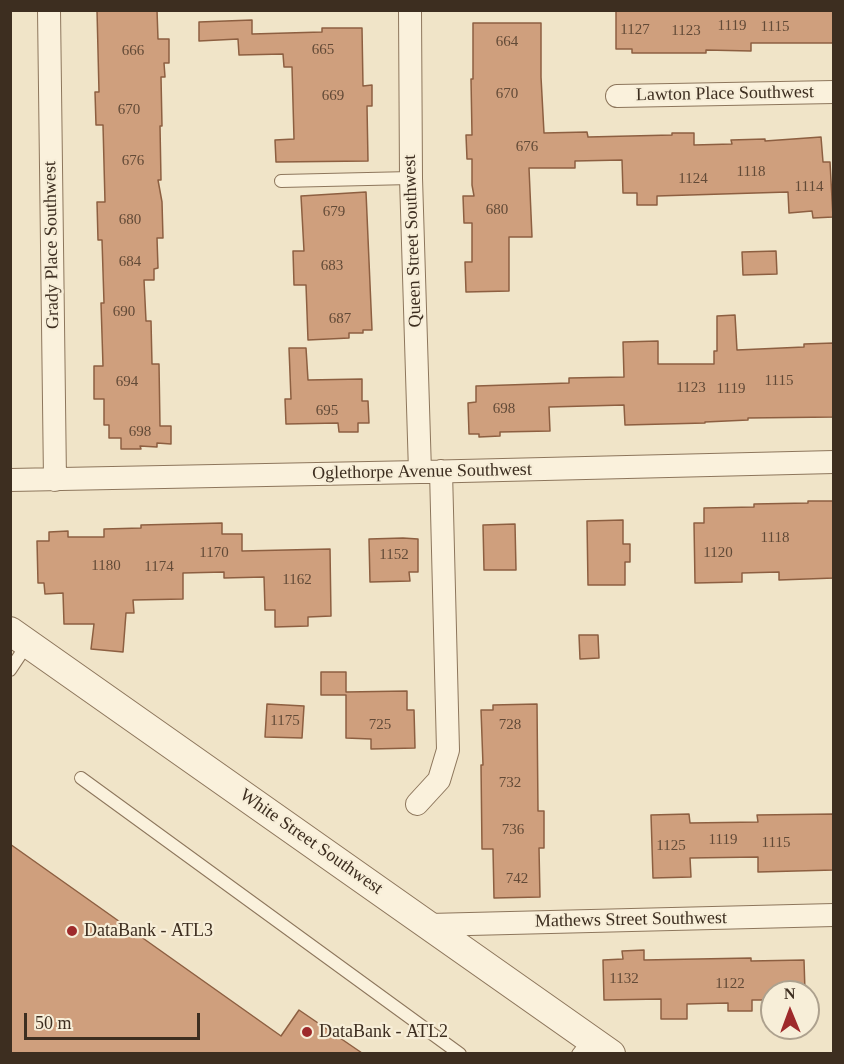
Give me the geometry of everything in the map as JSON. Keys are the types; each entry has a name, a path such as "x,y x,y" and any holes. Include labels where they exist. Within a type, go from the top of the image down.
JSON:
{"street":[{"name":"Grady Place Southwest","path":"49,10 55,480"},
{"name":"Queen Street Southwest","path":"410,10 411,178 448,750 439,780 417,804"},
{"name":"Lawton Place Southwest","path":"617,96 834,92"},
{"name":"Oglethorpe Avenue Southwest","path":"10,480 834,462"},
{"name":"White Street Southwest","path":"19,637 429,925 593,1048"},
{"name":"Mathews Street Southwest","path":"429,925 834,915"}],"lane":[{"path":"281,181 411,178"},
{"path":"10,670 19,637"},
{"path":"81,778 460,1053"}],"building":[{"path":"97,10 157,10 158,39 169,39 169,63 164,63 165,77 161,77 161,180 158,180 162,202 163,238 157,238 158,268 154,269 154,280 144,280 146,321 151,321 152,364 159,364 160,426 171,426 171,444 157,443 157,447 140,446 141,449 121,449 121,438 109,438 109,425 104,425 104,399 94,399 94,366 103,366 101,303 104,303 102,240 98,240 97,202 105,202 103,125 96,125 95,92 99,92"},
{"path":"616,10 834,10 834,43 751,43 751,51 632,53 632,49 616,49"},
{"path":"252,20 252,34 322,32 322,28 362,28 363,86 372,85 372,106 367,106 368,161 276,162 275,140 294,139 292,67 284,67 283,54 239,55 238,39 199,41 199,22"},
{"path":"473,23 541,23 544,133 587,132 588,137 694,133 694,145 732,144 731,140 765,139 765,141 821,137 823,162 830,162 833,217 813,218 812,211 789,213 788,192 657,196 657,205 637,205 637,193 623,193 622,160 575,161 575,168 529,168 532,237 509,237 509,291 466,292 465,262 472,262 472,223 464,223 463,196 474,196 472,159 467,159 466,135 472,135"},
{"path":"366,192 372,330 363,330 363,333 349,333 349,338 308,340 306,285 294,285 293,251 304,251 301,196"},
{"path":"776,251 777,274 743,275 742,252"},
{"path":"735,315 737,350 804,347 804,344 834,343 834,417 748,418 748,420 705,423 625,425 624,405 549,407 550,431 500,432 500,436 479,437 479,434 469,434 468,403 476,402 476,386 569,383 569,378 624,377 623,342 658,341 658,364 714,364 714,351 717,351 717,316"},
{"path":"289,348 306,348 308,380 362,379 362,401 368,401 369,423 358,423 358,432 339,432 338,423 286,424 285,399 291,399"},
{"path":"808,501 834,501 834,578 779,580 779,572 742,573 742,582 695,583 694,523 704,523 704,508 754,507 754,504 808,503"},
{"path":"623,520 623,544 630,544 630,562 625,562 625,585 588,585 587,521"},
{"path":"222,523 222,534 242,534 242,551 330,549 331,616 308,617 308,626 275,627 275,610 265,610 264,577 224,578 224,572 183,573 183,599 133,600 134,613 126,613 123,652 91,649 94,624 64,624 63,593 45,594 44,583 38,583 37,541 49,541 49,532 68,531 68,537 104,537 104,529 141,528 141,525"},
{"path":"515,524 516,570 484,570 483,525"},
{"path":"369,539 418,539 418,572 409,572 410,581 370,582"},
{"path":"579,635 598,635 599,658 580,659"},
{"path":"321,672 346,672 346,692 407,691 407,710 414,710 415,748 371,749 371,739 346,738 346,695 321,695"},
{"path":"267,704 304,706 302,738 265,737"},
{"path":"537,704 538,811 544,811 544,848 539,848 540,897 494,898 493,849 482,849 481,710 493,710 493,705"},
{"path":"689,814 690,823 758,822 757,815 834,814 834,870 758,872 758,857 690,858 691,877 653,878 651,815"},
{"name":"DataBank - ATL3","path":"10,844 281,1036 299,1010 362,1053 10,1053"},
{"path":"644,950 644,960 751,958 751,961 804,960 805,980 760,980 760,1000 752,1000 752,1011 728,1011 728,1003 687,1004 687,1019 661,1019 661,999 604,1000 603,960 623,959 622,951"}],"place":[{"name":"DataBank - ATL3","path":"72,931"},
{"name":"DataBank - ATL2","path":"307,1032"}]}
